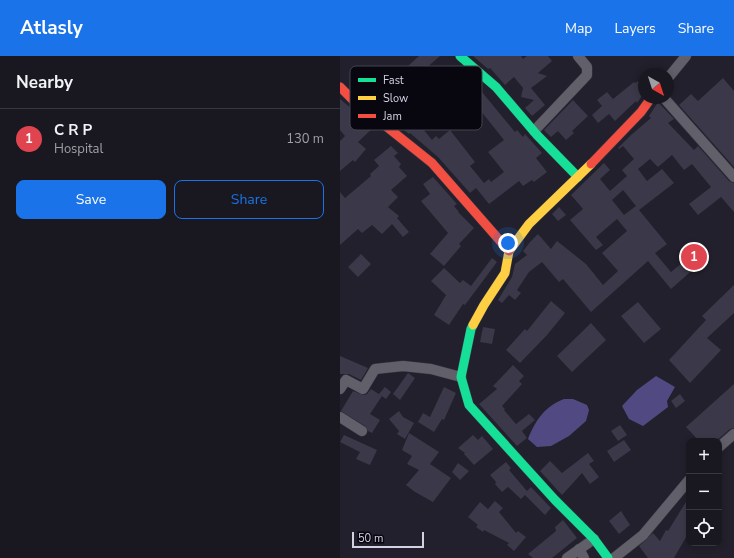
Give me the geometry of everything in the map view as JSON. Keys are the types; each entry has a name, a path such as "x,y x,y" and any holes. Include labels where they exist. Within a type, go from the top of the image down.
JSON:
{"street":[{"path":"460,56 472,66"},
{"path":"534,131 587,75 587,67 578,56"},
{"path":"674,71 686,56"},
{"path":"482,75 496,87 534,131 578,177"},
{"path":"340,87 350,97"},
{"path":"608,558 594,539 555,500 469,405 461,377 471,329 484,305 505,273 509,251 529,224 578,177 641,112 647,104"},
{"path":"669,104 734,177"},
{"path":"391,130 432,163 509,251"},
{"path":"340,389 346,380 363,389 375,369 403,366 431,369 461,377"},
{"path":"340,417 362,431"},
{"path":"722,444 734,434"},
{"path":"614,558 643,535 686,484"},
{"path":"567,558 582,554 594,539"}],"shaded area":[{"path":"656,376 675,387 667,401 668,407 643,426 629,419 622,406 637,390"},
{"path":"564,399 573,399 587,405 589,410 586,421 569,436 551,446 537,447 528,439 537,420 551,406"}],"building":[{"path":"419,56 440,56 428,66 408,66"},
{"path":"473,56 521,56 523,59 527,56 548,56 552,61 538,73 547,76 531,88 545,105 532,116 525,108 534,100 521,97 523,88 514,77 505,85 490,68 488,69"},
{"path":"723,78 734,91 734,167 679,105 691,94 698,101"},
{"path":"638,81 637,103 636,101 615,121 609,114 598,123 592,115 602,106 597,100 607,92 613,99 634,82 635,83"},
{"path":"482,92 515,132 517,130 523,137 525,134 542,153 536,158 547,172 534,182 532,180 523,186 519,181 489,204 476,188 470,193 438,157 410,133 409,134 404,130 424,130 432,140 436,136 439,139 450,130 475,162 470,166 484,183 489,179 491,182 504,172 488,152 504,140 482,112"},
{"path":"340,99 350,107 350,130 371,130 358,142 366,149 355,162 353,160 340,171 340,141 345,136 340,130"},
{"path":"573,100 588,116 572,131 574,133 566,140 558,131 551,137 544,130"},
{"path":"657,104 660,104 674,119 668,123 694,150 698,146 729,181 734,183 734,212 721,197 698,215 689,204 711,187 692,164 684,170 672,155 658,167 650,159 638,169 647,181 662,169 674,183 639,210 667,244 655,253 671,272 689,257 697,266 671,289 648,261 591,312 563,279 559,282 542,262 529,272 517,290 521,293 515,300 509,295 502,303 498,300 512,277 515,264 527,255 523,251 538,234 551,249 557,241 586,264 603,285 618,271 602,253 627,231 617,219 596,237 603,245 596,250 570,220 583,209 571,195 604,163 610,170 600,179 610,191 627,176 622,170 634,159 623,146 619,149 618,148 651,118 649,116","holes":["623,190 636,206 624,215 612,200"]},
{"path":"391,146 398,153 394,156 401,164 399,167 407,176 391,190 398,197 388,207 399,216 397,218 409,232 403,237 392,224 382,234 372,225 362,233 358,229 340,245 340,192 345,198 371,176 370,174 379,166 374,160"},
{"path":"433,177 457,204 454,206 458,212 474,228 459,244 461,246 444,266 430,254 448,233 421,201 430,194 423,184"},
{"path":"559,207 566,215 558,221 552,214"},
{"path":"361,254 371,264 358,277 348,267"},
{"path":"492,258 497,262 465,305 463,304 449,325 434,315 446,295 431,281 444,268 460,283 463,280 471,286"},
{"path":"734,285 734,313 707,338 721,350 690,383 669,360 706,320 702,316"},
{"path":"551,301 565,313 547,335 520,363 506,350 525,329 527,331"},
{"path":"638,302 661,329 644,343 621,316"},
{"path":"591,323 606,340 572,372 557,356"},
{"path":"483,327 495,329 492,344 480,342"},
{"path":"340,356 368,368 361,380 349,374 340,374"},
{"path":"513,365 524,376 519,381 522,384 502,406 516,424 529,414 535,420 522,431 527,438 517,446 479,404 497,389 493,386"},
{"path":"408,373 415,378 400,400 393,394"},
{"path":"734,384 734,428 730,429 720,438 696,438 686,427"},
{"path":"385,387 391,392 386,399 379,394"},
{"path":"444,387 456,393 444,420 442,419 434,432 418,422 423,413 430,417"},
{"path":"371,389 382,396 370,414 380,420 372,433 368,431 365,426 341,411 353,391 364,395"},
{"path":"680,394 685,401 676,408 671,401"},
{"path":"399,411 403,417 414,423 405,439 397,434 399,431 389,419"},
{"path":"620,425 627,435 618,441 611,431"},
{"path":"409,433 439,452 430,464 451,478 433,502 406,485 419,470 407,464 412,456 402,450"},
{"path":"344,435 377,450 370,465 356,459 360,452 340,442"},
{"path":"473,435 478,440 482,436 493,449 474,465 464,454 465,453 458,448"},
{"path":"624,440 631,450 614,462 607,451"},
{"path":"588,453 594,461 589,464 599,477 590,484 582,473 562,495 540,471 550,461 562,473"},
{"path":"506,462 511,468 509,470 527,491 531,487 551,508 545,515 525,495 521,499 508,487 502,492 495,484 496,482 490,475"},
{"path":"458,463 469,471 460,480 452,472"},
{"path":"495,501 503,508 499,512 516,533 518,531 526,537 514,551 507,545 509,543 484,530 483,532 476,527 478,525 468,517 480,502 488,509"},
{"path":"686,502 686,537 674,558 648,558 639,546 653,533 660,541 666,530 668,531"},
{"path":"621,511 630,525 619,534 609,521"},
{"path":"563,520 577,538 552,558 533,558 528,554 556,531 555,527"}],"traffic: fast":[{"path":"460,56 472,66"},
{"path":"482,75 496,87 537,135 578,177"},
{"path":"473,325 461,377 469,405 555,500 594,539 608,558"}],"traffic: slow":[{"path":"473,325 505,273 509,251 529,224 591,164"}],"traffic: jam":[{"path":"340,87 350,97"},
{"path":"591,164 641,112 647,104"},
{"path":"391,130 432,163 509,251"}],"place":[{"name":"C R P","path":"694,257"}]}
